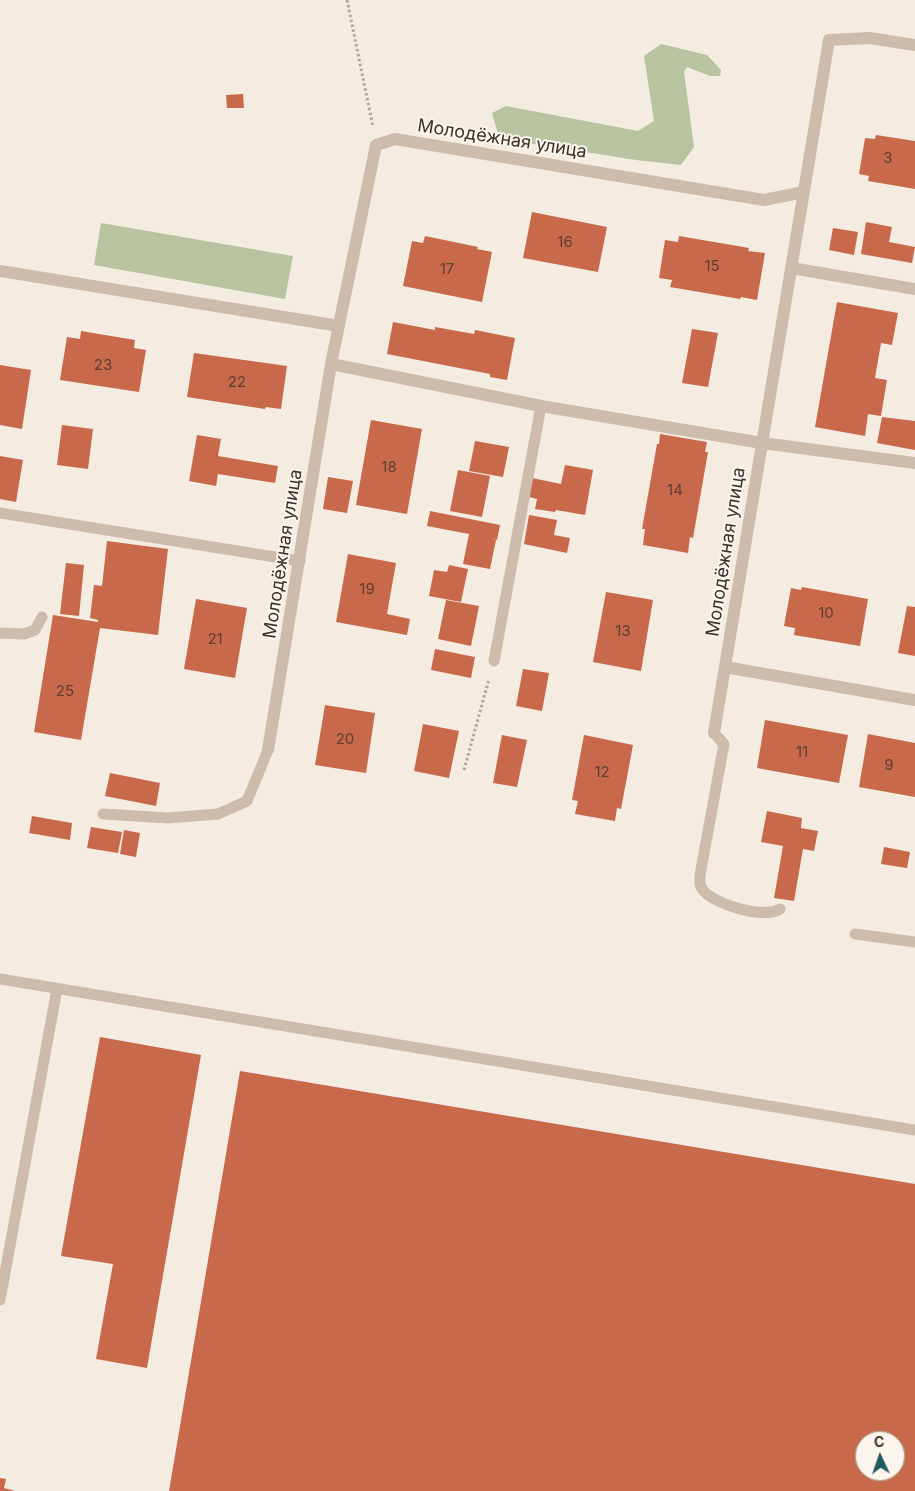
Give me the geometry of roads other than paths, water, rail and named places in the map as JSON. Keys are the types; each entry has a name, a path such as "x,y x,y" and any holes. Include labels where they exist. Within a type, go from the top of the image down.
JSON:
{"street":[{"name":"Молодёжная улица","path":"714,733 829,40 870,38 915,45"},
{"name":"Молодёжная улица","path":"268,750 331,364 376,145 395,139 764,200 804,192"},
{"path":"791,268 915,289"},
{"path":"0,271 339,326"},
{"path":"331,364 541,406 762,443 915,463"},
{"path":"725,667 915,700"}],"lane":[{"path":"494,661 541,406"},
{"path":"0,514 300,561"},
{"path":"0,633 24,634 35,630 42,617"},
{"path":"714,733 724,744 700,875 700,885 704,892 713,898 734,907 765,914 776,912 780,909"},
{"path":"103,814 168,818 218,814 246,801 268,750"},
{"path":"855,934 915,942"},
{"path":"0,979 915,1130"},
{"path":"0,1300 57,989"}]}
